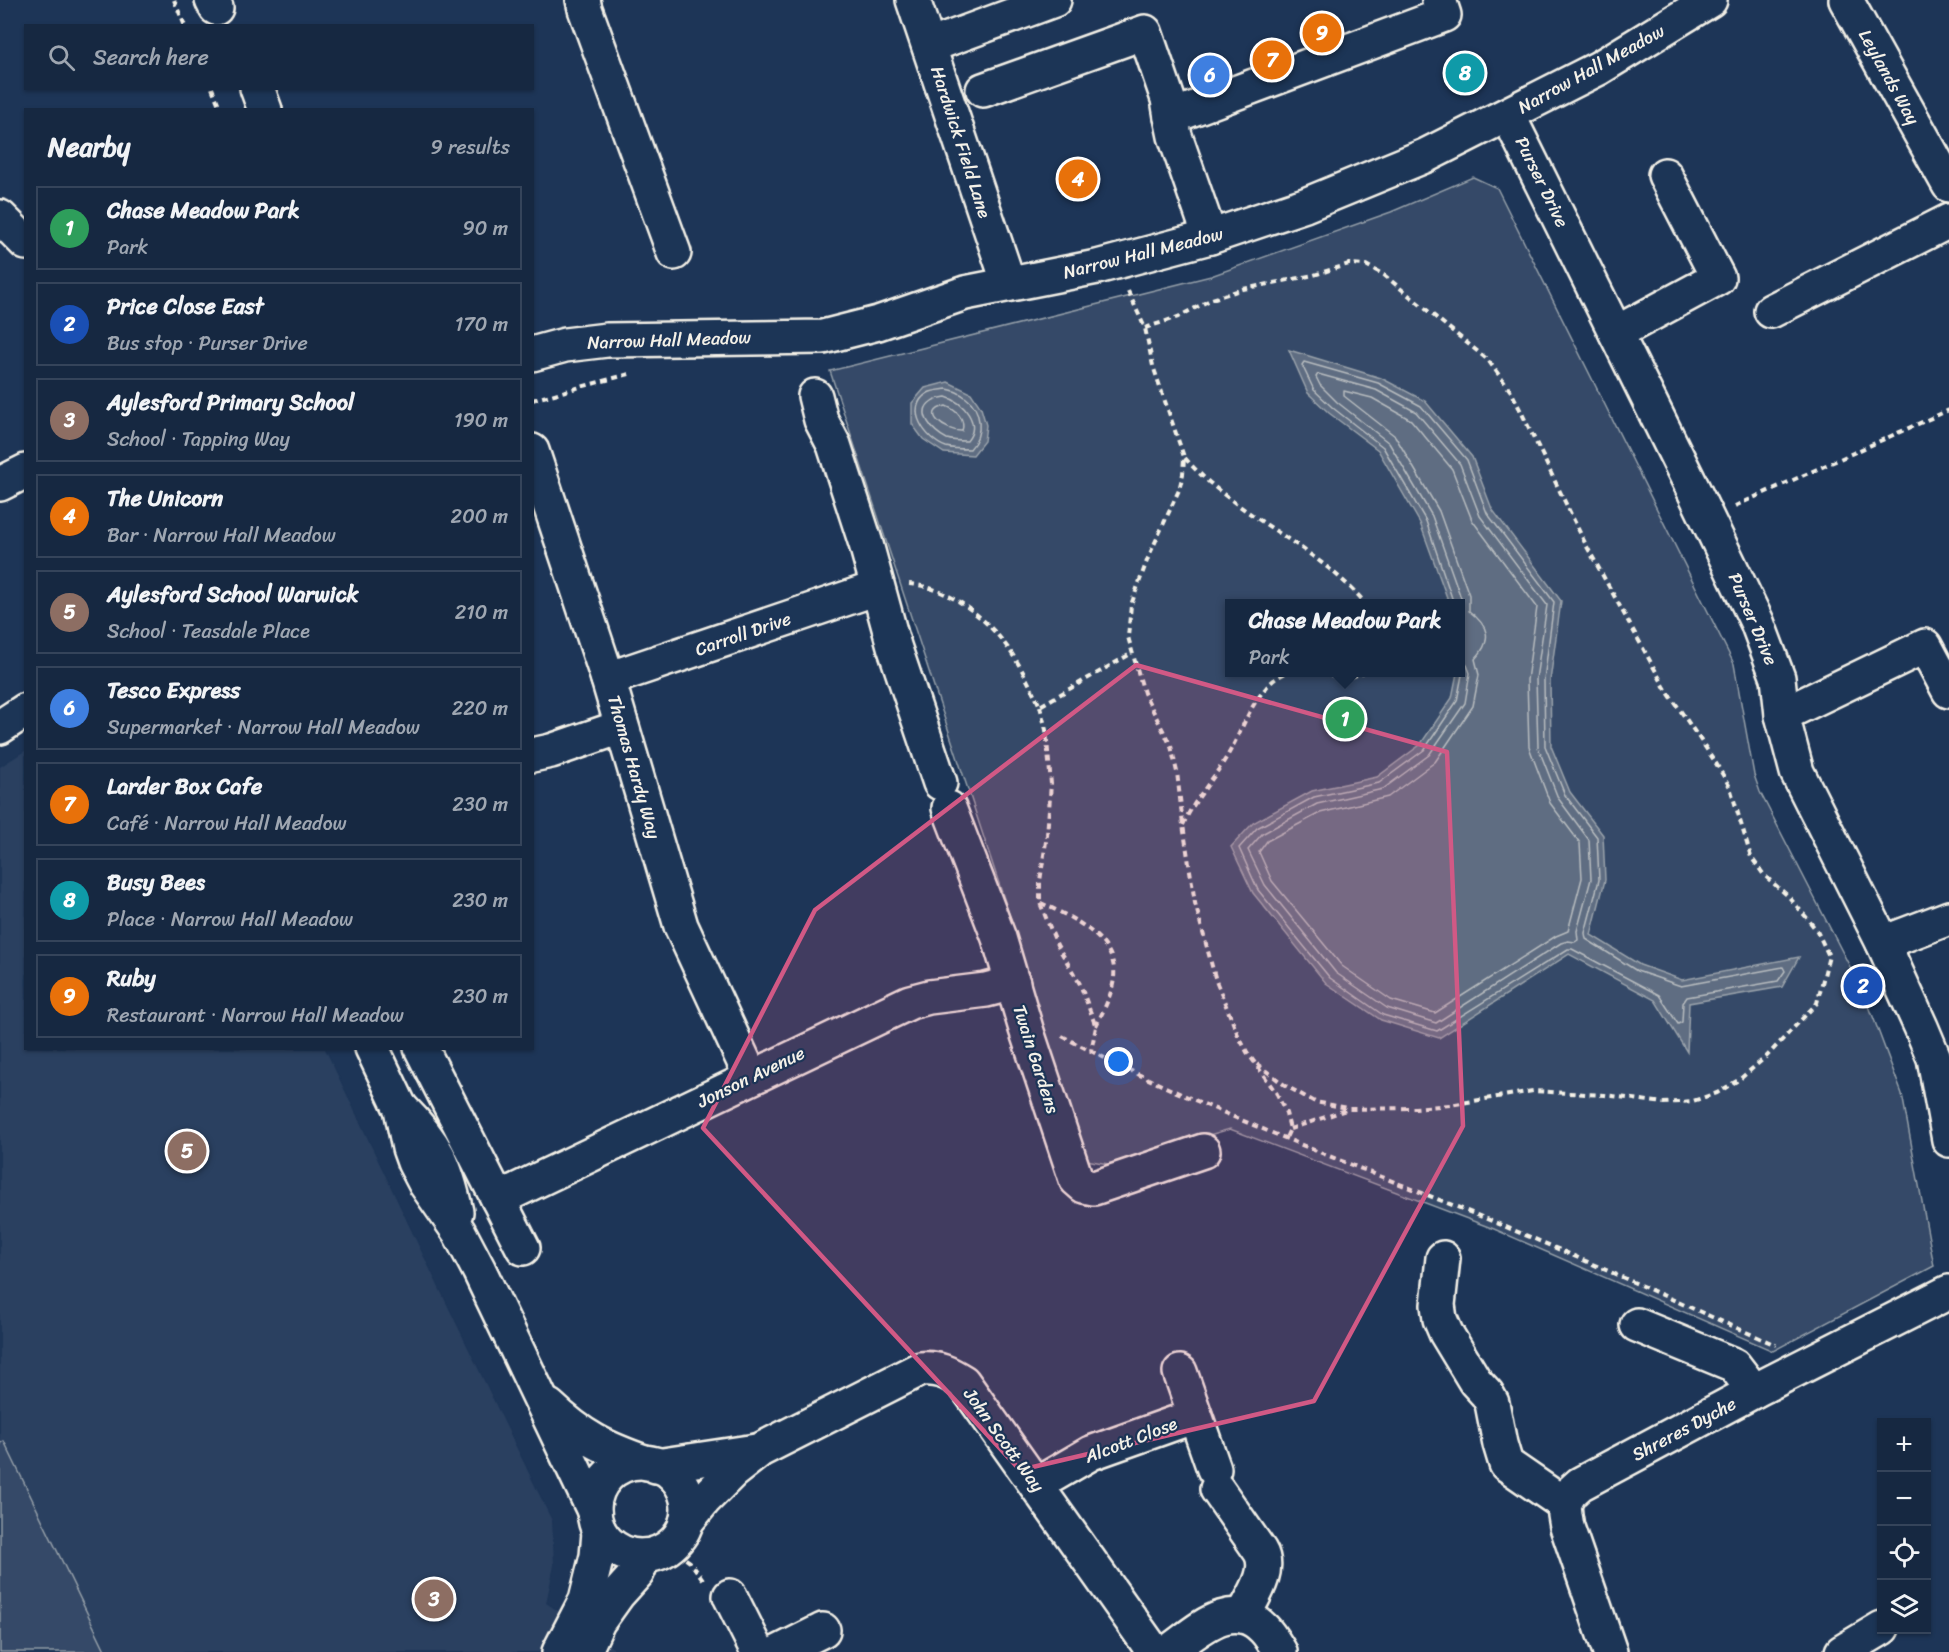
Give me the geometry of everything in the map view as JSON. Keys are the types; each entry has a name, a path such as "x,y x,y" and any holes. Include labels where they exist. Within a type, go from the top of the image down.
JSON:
{"street":[{"path":"583,0 674,253"},
{"name":"Hardwick Field Lane","path":"913,0 1009,284"},
{"path":"929,46 1054,0"},
{"path":"1171,117 1444,15 1439,0"},
{"name":"Narrow Hall Meadow","path":"534,353 565,345 607,340 823,337 878,323 957,296 1097,267 1210,237 1294,208 1427,155 1599,68 1708,0"},
{"name":"Leylands Way","path":"1846,0 1949,185"},
{"path":"983,90 1145,32 1168,99 1175,136 1210,237"},
{"path":"258,90 264,108"},
{"name":"Purser Drive","path":"1508,115 1757,622 1778,678 1782,715 1797,772 1882,943 1934,1058 1949,1140"},
{"path":"1616,333 1718,278 1665,176"},
{"path":"0,217 24,241"},
{"path":"1771,311 1949,221"},
{"path":"814,396 834,445 866,544 877,588"},
{"name":"Thomas Hardy Way","path":"534,457 608,679 681,926 751,1077"},
{"path":"0,484 24,472"},
{"name":"Carroll Drive","path":"608,679 877,588"},
{"name":"Twain Gardens","path":"877,588 894,646 945,795 999,938 1076,1179 1084,1186 1094,1188 1203,1150"},
{"path":"1782,715 1925,646 1949,691"},
{"path":"0,727 24,711"},
{"path":"534,755 621,727"},
{"path":"1882,943 1949,918"},
{"name":"Jonson Avenue","path":"498,1199 910,1002 929,997 986,990 1012,983"},
{"path":"373,1050 402,1109 432,1143 441,1159 459,1232 541,1399 607,1543 618,1551 631,1555 656,1552"},
{"path":"422,1050 523,1248"},
{"path":"1443,1258 1438,1305 1440,1319 1475,1381 1492,1403 1506,1464 1564,1504 1567,1527 1610,1652"},
{"name":"Shreres Dyche","path":"1564,1504 1570,1493 1580,1484 1754,1391 1949,1292"},
{"path":"1637,1325 1734,1365 1754,1391"},
{"name":"John Scott Way","path":"760,1450 920,1369 932,1368 951,1375 963,1382 1154,1652"},
{"name":"Alcott Close","path":"1180,1372 1215,1479 1264,1559 1264,1569 1243,1616"},
{"path":"541,1399 588,1438 609,1449 662,1468 675,1477 683,1490 688,1506 686,1522"},
{"name":"Alcott Close","path":"1036,1485 1091,1453 1195,1416"},
{"path":"559,1652 586,1600 597,1556 597,1521 594,1504 605,1478 617,1468 632,1463 652,1464 723,1457 760,1450"},
{"path":"585,1652 598,1622 618,1594 656,1552 679,1536 686,1522 705,1499 732,1472 760,1450"},
{"path":"730,1596 758,1652"},
{"path":"1168,1652 1213,1620 1228,1614 1243,1616 1264,1629 1280,1652"},
{"path":"779,1652 823,1630"},
{"path":"1842,1652 1877,1630"}],"path":[{"path":"174,0 184,24"},
{"path":"213,90 220,108"},
{"path":"1145,328 1178,318 1212,299 1243,289 1314,275 1349,264 1366,265 1384,275 1488,360 1512,393 1586,544 1665,688 1730,787 1751,856 1764,875 1788,896 1807,918 1817,931 1829,956 1817,1003 1767,1056 1740,1079 1717,1093 1693,1101 1663,1103 1605,1095 1533,1091 1450,1105 1349,1109 1315,1102 1286,1086 1253,1061"},
{"path":"1127,289 1145,328 1153,366 1184,457 1179,490 1148,558 1131,605 1128,637 1144,693 1171,746 1177,772 1196,903 1216,981 1238,1035 1253,1061 1277,1094 1286,1113 1290,1129 1285,1140"},
{"path":"1707,518 1949,411"},
{"path":"1184,457 1205,480 1319,559 1362,599"},
{"path":"877,588 896,583 922,585 938,590 965,607 1007,646 1040,706 1046,730 1052,784 1040,881 1040,903 1057,945 1080,984 1096,1027"},
{"path":"1040,706 1131,653"},
{"path":"1183,825 1188,813 1228,755 1255,703 1267,686 1279,677"},
{"path":"1040,903 1095,934 1105,944 1114,965 1113,979 1096,1027 1091,1051"},
{"path":"1028,1034 1041,1030 1056,1032 1182,1094 1285,1140 1479,1216 1812,1361"},
{"path":"1290,1129 1349,1109"},
{"path":"656,1552 690,1562 716,1598 730,1596"}],"highlighted area":[{"path":"1136,665 1447,752 1463,1126 1314,1401 1020,1470 703,1128 815,910"}],"shaded area":[{"path":"1473,177 1497,188 1734,664 1754,775 1760,792 1866,998 1902,1094 1934,1266 1773,1351 1494,1229 1230,1129 1108,1164 1081,1159 1041,1030 1014,929 830,371 1211,276 1391,212"},
{"path":"24,752 24,1050 325,1050 552,1521 554,1565 546,1603 613,1648 613,1652 0,1652 0,767"},
{"path":"4,1441 106,1652 0,1652 0,1443"}],"water":[{"path":"1289,350 1381,378 1425,401 1472,457 1492,509 1561,601 1550,681 1551,746 1570,792 1603,835 1605,880 1591,935 1640,965 1682,980 1799,957 1782,987 1689,1003 1687,1052 1655,1000 1569,954 1439,1038 1381,1020 1326,983 1253,893 1231,847 1253,823 1312,791 1377,777 1420,745 1452,698 1456,677 1465,677 1465,599 1448,599 1420,523 1378,450 1329,413 1308,393"},
{"path":"948,382 971,393 981,408 986,425 984,441 973,455 944,453 923,439 912,424 912,403 925,388"}],"place":[{"name":"Ruby","path":"1322,33"},
{"name":"Larder Box Cafe","path":"1272,60"},
{"name":"Busy Bees","path":"1465,73"},
{"name":"Tesco Express","path":"1210,75"},
{"name":"The Unicorn","path":"1078,179"},
{"name":"Chase Meadow Park","path":"1345,719"},
{"name":"Price Close East","path":"1863,986"},
{"name":"Aylesford School Warwick","path":"187,1151"},
{"name":"Aylesford Primary School","path":"434,1599"}]}
